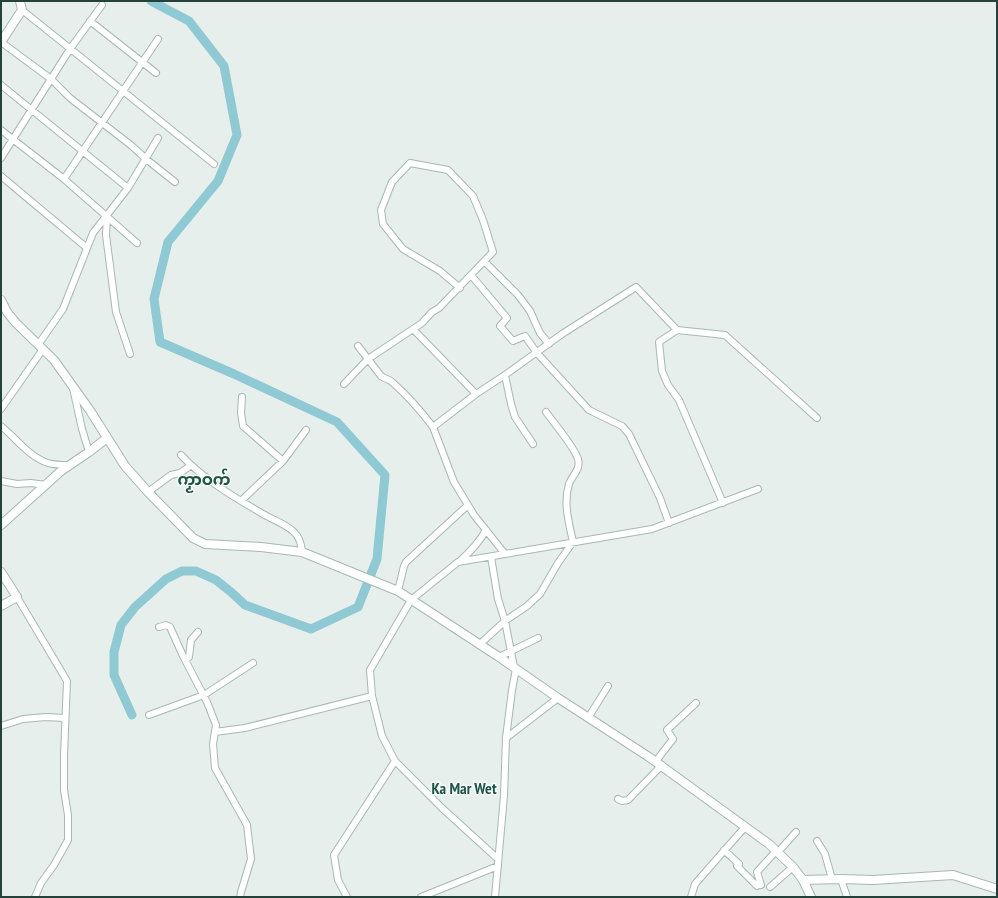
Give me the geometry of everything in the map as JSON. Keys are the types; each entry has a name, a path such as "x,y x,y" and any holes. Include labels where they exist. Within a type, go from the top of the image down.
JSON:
{"street":[{"path":"20,1 22,10 214,164"},
{"path":"1,158 70,49 102,5"},
{"path":"22,10 1,42 51,79 70,98 132,146 175,182"},
{"path":"90,21 156,73"},
{"path":"64,179 158,39"},
{"path":"1,85 128,188"},
{"path":"1,130 64,179 138,243"},
{"path":"1,409 41,347 63,309 93,232 128,188 158,138"},
{"path":"344,384 368,359 413,329 439,308 460,288 493,252 484,220 473,196 448,170 410,162 392,182 381,210 383,224 403,249 440,271 460,288"},
{"path":"1,176 87,248"},
{"path":"107,216 106,235 116,312 130,354"},
{"path":"487,264 518,295 530,310 540,333 549,344"},
{"path":"471,275 507,318 500,326 513,341 524,336 537,353 589,410 622,426 629,434 657,492 669,523"},
{"path":"433,427 476,394 506,375 562,334 636,287 677,330"},
{"path":"1,300 7,312 16,323 54,360 91,412 125,466 193,538 205,544 261,547 302,552 398,590 588,718 659,763 777,852 793,867 803,880 810,896"},
{"path":"413,329 476,394"},
{"path":"723,502 679,400 668,385 662,372 659,342 677,330 725,335 817,418"},
{"path":"358,346 381,376 390,380 412,402 433,427 454,482 468,505 505,554"},
{"path":"506,375 515,417 533,444"},
{"path":"72,385 82,429 90,452"},
{"path":"242,397 241,413 243,426 283,461"},
{"path":"479,645 505,621 527,606 540,594 558,562 573,542 566,498 568,485 577,470 578,459 573,449 546,412"},
{"path":"1,426 28,451 38,458 48,463 71,465"},
{"path":"242,500 283,461 306,430"},
{"path":"1,525 61,471 90,452 106,438"},
{"path":"181,455 190,466 218,486 294,532 301,544 302,552"},
{"path":"148,492 171,475 180,473 190,466"},
{"path":"1,481 17,484 31,483 46,485"},
{"path":"458,562 652,529 758,489"},
{"path":"398,590 406,562 468,505"},
{"path":"486,530 477,545 411,600 370,670 372,696 382,736 395,761 498,862"},
{"path":"490,557 498,599 505,621 515,668 506,738 504,796 495,897"},
{"path":"1,572 67,681 64,783 68,815 68,840 54,865 41,883 35,897"},
{"path":"1,606 17,597"},
{"path":"159,627 166,625 170,627 185,660 204,695 216,725 213,744 216,768 247,825 251,859 240,892 240,897"},
{"path":"185,660 189,657 191,640 198,632"},
{"path":"499,657 538,638"},
{"path":"149,715 204,695 253,663"},
{"path":"588,718 608,686"},
{"path":"215,732 245,728 372,696"},
{"path":"506,738 558,698"},
{"path":"618,799 622,801 628,800 659,763 673,739 668,730 696,703"},
{"path":"1,726 22,719 46,717 65,718"},
{"path":"348,897 338,880 334,855 395,761"},
{"path":"691,897 695,884 745,827"},
{"path":"724,850 739,864 737,866 759,885 757,872 796,832"},
{"path":"818,841 825,854 832,879"},
{"path":"421,897 498,862"},
{"path":"770,887 793,867"},
{"path":"803,880 873,880 953,875 997,889"},
{"path":"842,879 847,897"}],"waterway":[{"path":"132,715 114,675 114,652 121,625 135,607 166,579 182,571 196,571 216,580 245,605 311,629 358,607 377,559 385,475 337,422 234,374 160,342 154,299 168,242 218,181 237,135 224,66 189,21 151,1"}],"district":[{"name":"ကၟာဝက်","path":"204,479"},
{"name":"Ka Mar Wet","path":"464,788"}]}
